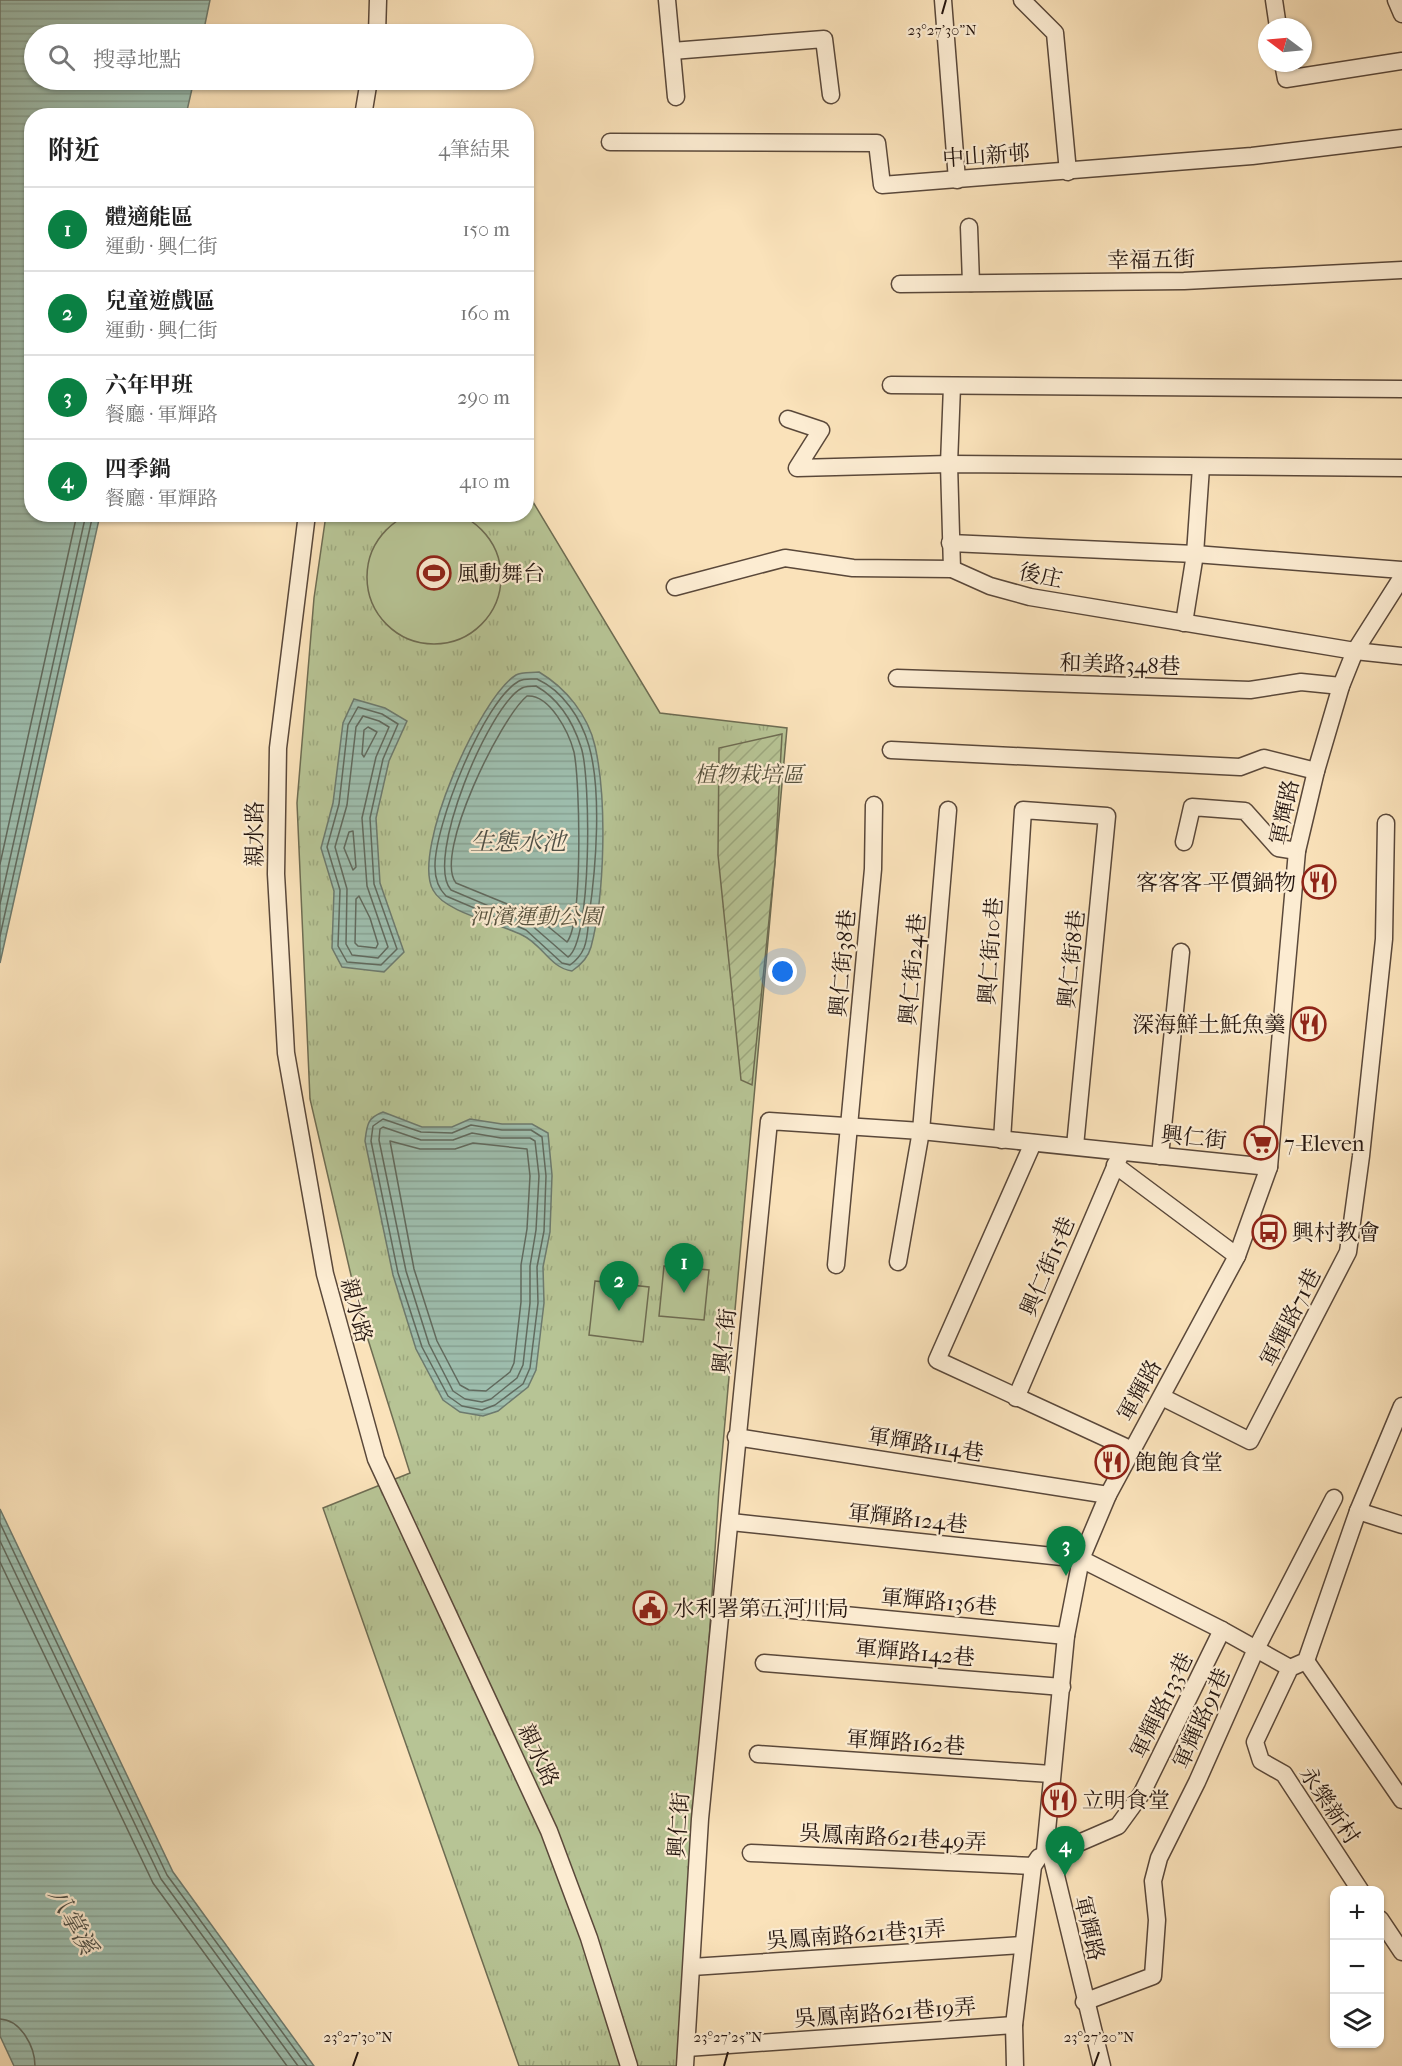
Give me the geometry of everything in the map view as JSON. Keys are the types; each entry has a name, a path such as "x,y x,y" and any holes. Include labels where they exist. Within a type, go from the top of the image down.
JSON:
{"street":[{"path":"377,24 378,0"},
{"path":"667,0 676,97"},
{"path":"943,0 957,180"},
{"path":"1022,0 1055,33 1068,172"},
{"path":"1274,0 1277,18"},
{"path":"1396,0 1402,14"},
{"path":"672,51 824,39 831,95"},
{"path":"1285,72 1286,79 1402,61"},
{"path":"364,108 367,90"},
{"name":"中山新邨","path":"609,142 877,143 882,185 1252,156 1402,138"},
{"path":"969,227 971,283"},
{"name":"幸福五街","path":"900,284 1184,281 1402,270"},
{"path":"891,385 1402,389"},
{"path":"952,386 949,464 952,569"},
{"path":"788,419 821,430 797,468 949,464 1402,468"},
{"path":"1184,622 1195,554 1201,467"},
{"name":"親水路","path":"306,522 278,748 276,874 286,1053 325,1274 376,1459 549,1831 589,1938 629,2066"},
{"name":"後庄","path":"950,543 1195,554 1402,570"},
{"name":"後庄","path":"675,587 785,558 853,568 952,569 990,586 1030,597 1355,651 1402,656"},
{"name":"軍輝路","path":"1102,2066 1048,1853 1051,1774 1066,1636 1081,1559 1108,1495 1237,1256 1269,1167 1298,851 1316,771 1341,686 1355,651 1402,577"},
{"name":"和美路348巷","path":"897,678 1251,690 1301,682 1341,686"},
{"path":"891,750 1240,767 1264,758 1316,771"},
{"name":"興仁街38巷","path":"836,1265 873,869 874,805"},
{"path":"1184,842 1192,807 1245,811 1278,848 1298,851"},
{"name":"興仁街24巷","path":"898,1262 921,1131 948,810"},
{"name":"興仁街10巷","path":"1002,1140 1023,810 1068,813"},
{"name":"興仁街8巷","path":"1068,813 1107,816 1075,1146"},
{"name":"軍輝路71巷","path":"1162,1397 1250,1441 1348,1252 1361,1156 1384,939 1386,823"},
{"path":"1160,1156 1181,952"},
{"name":"興仁街","path":"685,2066 700,1819 769,1121 850,1125 1075,1146 1118,1159 1160,1156 1269,1167"},
{"path":"1033,1143 937,1360 1132,1450"},
{"path":"1118,1159 1237,1256"},
{"name":"興仁街15巷","path":"1016,1398 1118,1159"},
{"path":"1290,1668 1306,1661 1358,1511 1402,1406"},
{"name":"軍輝路114巷","path":"736,1437 1108,1495"},
{"name":"軍輝路91巷","path":"1084,2002 1153,1976 1156,1920 1153,1881 1159,1858 1197,1782 1256,1649 1334,1498"},
{"path":"1358,1511 1402,1525"},
{"name":"軍輝路124巷","path":"731,1522 1081,1559"},
{"name":"軍輝路91巷","path":"1081,1559 1222,1630 1290,1668"},
{"name":"軍輝路136巷","path":"771,1608 1066,1636"},
{"name":"軍輝路133巷","path":"1048,1853 1118,1826 1142,1793 1222,1630"},
{"path":"1306,1661 1402,1800"},
{"name":"軍輝路142巷","path":"764,1663 1062,1687"},
{"name":"永樂新村","path":"1290,1668 1256,1742 1261,1761 1284,1774 1357,1886"},
{"name":"軍輝路162巷","path":"758,1754 1051,1774"},
{"name":"吳鳳南路621巷49弄","path":"751,1852 1033,1866"},
{"path":"1015,2066 1014,2025 1033,1866 1048,1853"},
{"path":"1384,1925 1402,1952"},
{"name":"吳鳳南路621巷31弄","path":"692,1967 1023,1945"},
{"name":"吳鳳南路621巷19弄","path":"687,2048 1014,2025"}],"green space":[{"name":"河濱運動公園","path":"534,504 660,713 787,728 719,1489 681,2066 519,2066 323,1508 410,1473 360,1314 310,1099 297,803 314,598 325,522 534,522"},
{"name":"風動舞台","path":"397,522 471,522 489,540 496,551 501,577 496,603 481,624 460,639 434,644 408,639 387,624 372,603 367,577 372,551 387,530"},
{"name":"植物栽培區","path":"782,734 775,862 752,1085 741,1080 718,855 719,748"},
{"path":"664,1266 709,1270 704,1320 659,1316"},
{"path":"595,1281 649,1287 643,1342 589,1335"}],"water":[{"path":"0,0 210,0 205,24 24,24 24,90 192,90 188,108 24,108 24,522 98,522 0,963"},
{"name":"生態水池","path":"539,672 567,694 581,713 592,735 599,768 603,846 596,925 590,951 584,961 572,971 552,961 522,935 473,917 439,898 433,890 429,870 432,843 440,811 468,742 501,689 516,675"},
{"path":"354,699 385,708 407,721 389,761 376,818 380,883 404,952 384,972 342,967 332,948 334,891 321,848 333,803 343,723"},
{"path":"383,1112 422,1127 452,1127 470,1119 502,1124 532,1124 548,1133 552,1175 550,1232 543,1267 544,1303 536,1370 528,1387 498,1411 483,1416 460,1412 443,1400 416,1349 393,1275 365,1141 369,1123"},
{"name":"八掌溪","path":"0,1509 173,1872 314,2066 14,2066 0,2036"}],"place":[{"name":"風動舞台","path":"434,573"},
{"name":"客客客-平價鍋物","path":"1319,882"},
{"name":"深海鮮土魠魚羹","path":"1309,1024"},
{"name":"7-Eleven","path":"1261,1143"},
{"name":"興村教會","path":"1269,1232"},
{"name":"體適能區","path":"684,1293"},
{"name":"兒童遊戲區","path":"619,1311"},
{"name":"飽飽食堂","path":"1112,1462"},
{"name":"六年甲班","path":"1066,1576"},
{"name":"水利署第五河川局","path":"650,1608"},
{"name":"立明食堂","path":"1059,1800"},
{"name":"四季鍋","path":"1065,1876"}]}
